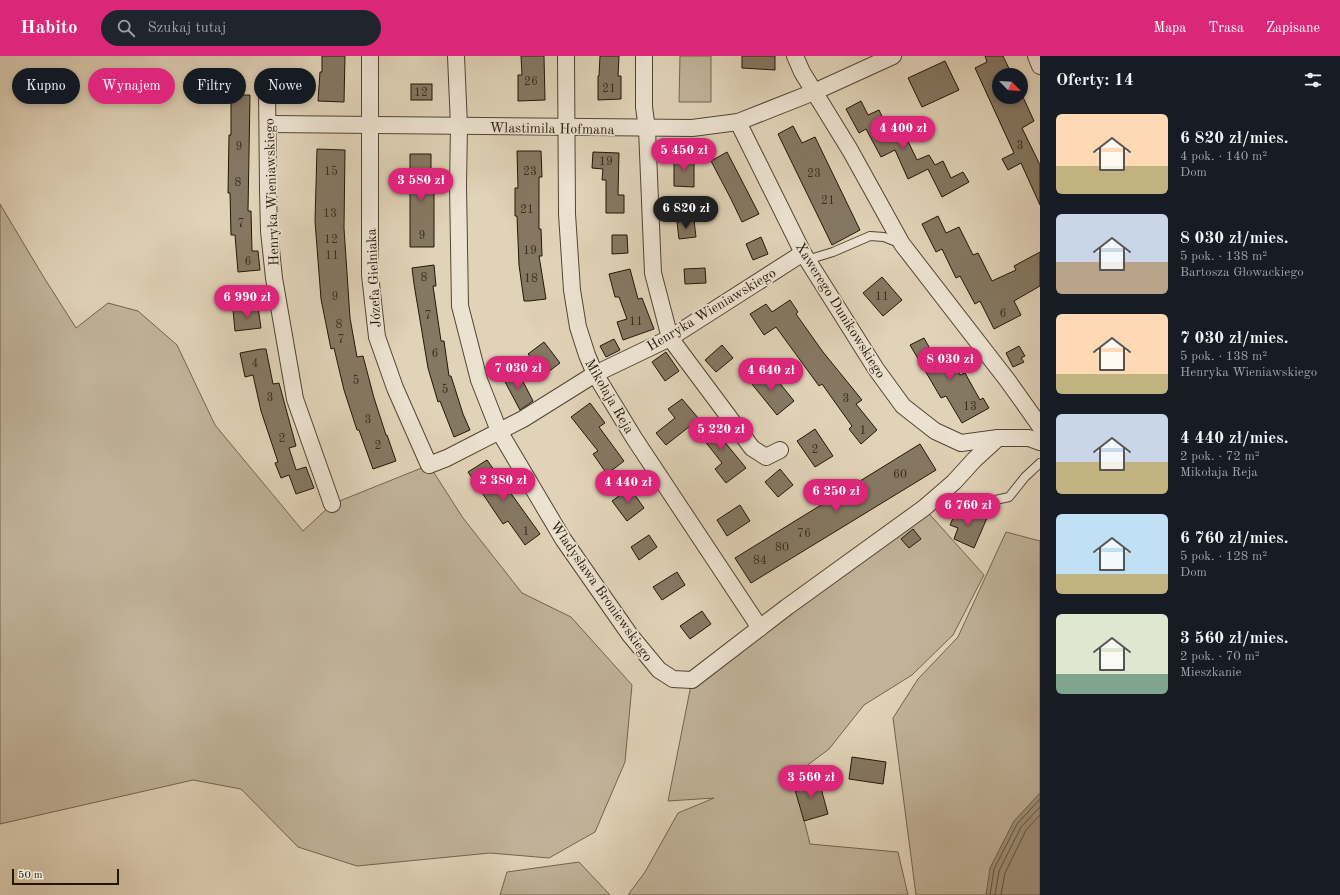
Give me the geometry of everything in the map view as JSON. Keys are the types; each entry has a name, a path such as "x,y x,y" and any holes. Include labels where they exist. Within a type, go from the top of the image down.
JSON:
{"street":[{"name":"Józefa Gielniaka","path":"370,56 370,275 377,337 395,388 428,465"},
{"name":"Władysława Broniewskiego","path":"456,56 459,126 458,185 460,306 479,380 499,431 563,539 630,635 659,670 673,679 692,680 760,628 924,508 954,482 975,459 998,438"},
{"name":"Mikołaja Reja","path":"566,56 567,214 572,290 578,326 587,355 595,374 634,438 760,628"},
{"path":"644,56 644,107 647,129 653,273 670,338 752,448 766,457 780,450"},
{"path":"796,56 802,72 850,150 902,244 1008,381 1040,426"},
{"name":"Wlastimila Hofmana","path":"269,124 647,129 692,128 738,122 814,92 893,56"},
{"path":"1036,56 1040,66"},
{"name":"Henryka Wieniawskiego","path":"268,104 268,204 274,278 296,399 332,504"},
{"name":"Xawerego Dunikowskiego","path":"738,122 805,256 876,369 904,406 934,431 961,443 998,438 1029,438 1040,442"},
{"name":"Henryka Wieniawskiego","path":"428,465 447,458 523,419 595,374 670,338 805,256"}],"lane":[{"path":"805,256 833,252 870,236 884,237 902,244"},
{"path":"933,500 947,502 991,501 1009,497 1025,477 1040,463"}],"shaded area":[{"path":"680,56 711,56 711,102 679,102"},
{"path":"0,204 76,328 108,303 138,311 177,345 215,425 303,531 332,504 429,465 463,518 522,593 571,617 632,685 625,762 595,832 549,858 490,853 357,866 298,847 241,789 193,780 0,824"},
{"path":"924,508 984,575 953,635 912,675 864,705 829,749 793,776 810,844 898,852 908,895 628,895 645,872 678,813 714,798 668,801 692,680"},
{"path":"1006,532 1040,541 1040,895 916,895 893,718 918,679 958,637"},
{"path":"579,862 610,895 500,895 507,872"}],"water":[{"path":"1040,793 1040,895 986,895 990,868 1014,821"}],"building":[{"path":"322,56 345,56 344,102 318,101 320,72 322,72"},
{"path":"521,56 544,56 545,100 518,101 518,75 522,75"},
{"path":"600,56 619,56 618,76 621,76 621,99 598,100"},
{"path":"742,56 775,56 775,70 742,68"},
{"path":"985,56 1003,56 1009,68 992,68 992,104 1026,104 1034,121 1022,128 1040,165 1040,205 1021,163 1008,170 1002,159 1014,153 975,68 987,62"},
{"path":"945,61 959,90 922,107 908,78"},
{"path":"411,84 432,84 432,100 411,100"},
{"path":"246,95 250,95 248,211 251,211 252,251 258,251 260,270 238,272 235,235 231,235 230,193 228,193 229,135 231,135 231,104 246,104"},
{"path":"861,101 868,115 879,110 892,137 903,131 917,160 929,155 935,165 943,161 951,178 963,172 969,182 942,197 928,169 908,179 895,150 881,157 866,129 859,133 846,109"},
{"path":"793,126 802,143 815,137 860,230 832,245 778,134"},
{"path":"317,149 345,150 344,228 350,318 357,357 363,356 374,398 396,461 373,469 359,430 357,430 344,390 334,348 331,349 321,299 315,221"},
{"path":"517,151 541,151 542,177 539,177 539,229 541,229 542,256 539,256 546,299 524,301 519,265 517,216 515,216 515,188 518,188"},
{"path":"593,152 619,153 618,195 624,195 624,213 606,213 606,180 602,180 603,169 592,168"},
{"path":"727,152 759,214 742,222 711,161"},
{"path":"410,154 431,154 431,189 434,189 434,247 410,247"},
{"path":"674,158 694,158 694,187 674,186"},
{"path":"938,216 946,233 959,227 973,255 978,253 992,281 1016,270 1014,266 1040,252 1040,286 1014,301 1021,315 994,329 980,301 975,304 960,276 956,278 942,249 936,252 922,224"},
{"path":"694,220 696,237 679,239 677,222"},
{"path":"612,235 627,235 628,253 612,254"},
{"path":"761,237 768,254 753,260 746,244"},
{"path":"434,265 436,286 433,286 441,341 444,341 449,376 451,376 463,414 470,430 454,437 440,401 438,402 428,368 412,268"},
{"path":"705,268 706,283 685,284 684,269"},
{"path":"630,269 638,299 642,298 654,329 623,340 617,322 627,319 619,297 615,297 609,274"},
{"path":"882,277 902,300 883,316 863,293"},
{"path":"790,300 798,312 796,314 823,352 862,400 856,404 877,430 861,444 849,429 852,426 822,384 819,386 776,327 764,335 750,314 766,304 772,312"},
{"path":"258,307 261,328 235,331 233,310"},
{"path":"924,338 933,354 945,348 960,375 965,373 980,400 983,398 989,408 962,423 946,396 941,398 910,345"},
{"path":"614,339 620,350 606,357 600,346"},
{"path":"544,342 560,363 544,375 528,354"},
{"path":"722,345 733,358 716,372 705,360"},
{"path":"1019,346 1025,356 1021,358 1024,362 1013,367 1006,353"},
{"path":"266,349 273,384 279,383 296,446 289,448 296,470 306,467 314,488 296,494 289,475 281,478 275,463 278,462 261,411 253,375 245,377 240,353"},
{"path":"666,352 679,371 665,381 652,362"},
{"path":"517,370 533,401 520,410 503,378"},
{"path":"757,370 767,382 774,376 794,401 777,415 747,378"},
{"path":"682,399 699,419 666,445 656,433 675,418 668,409"},
{"path":"590,403 605,423 599,427 624,461 607,474 593,454 598,451 571,417"},
{"path":"713,418 728,437 723,440 746,468 726,483 715,469 722,463 697,431"},
{"path":"815,429 833,456 815,467 797,441"},
{"path":"920,444 936,470 751,583 735,558"},
{"path":"487,460 540,534 525,545 508,521 503,524 468,472"},
{"path":"780,469 793,485 778,497 765,482"},
{"path":"630,488 644,508 627,521 612,501"},
{"path":"740,505 750,521 727,536 717,520"},
{"path":"958,507 987,518 974,548 954,539 958,528 950,525"},
{"path":"913,529 921,539 909,548 901,539"},
{"path":"649,535 657,547 639,560 631,547"},
{"path":"677,572 685,585 662,600 653,587"},
{"path":"702,611 711,624 690,639 680,626"},
{"path":"852,757 886,762 883,784 849,779"},
{"path":"818,777 828,814 804,821 793,783"}]}
